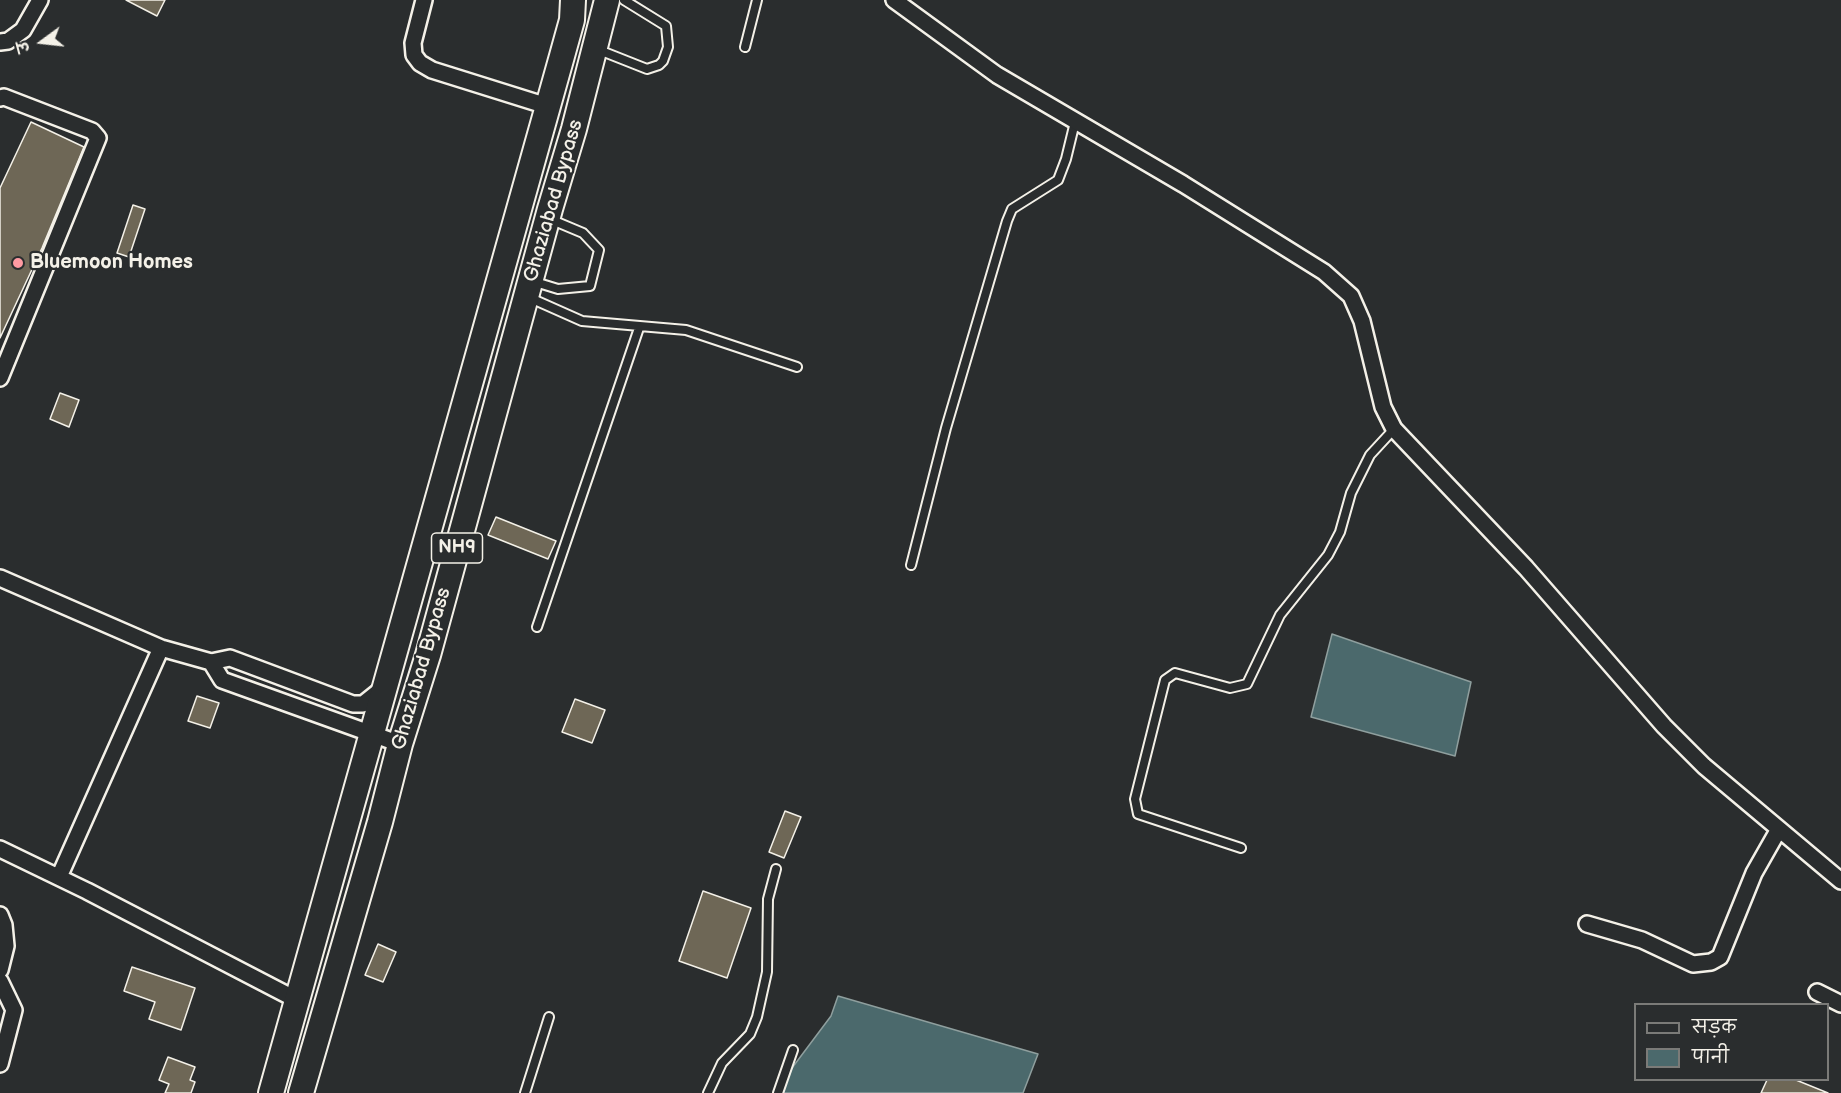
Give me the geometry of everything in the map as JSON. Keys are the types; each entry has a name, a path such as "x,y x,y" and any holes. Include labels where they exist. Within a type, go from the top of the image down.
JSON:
{"highway":[{"name":"Ghaziabad Bypass","path":"271,1093 572,20 573,0"},
{"name":"Ghaziabad Bypass","path":"301,1093 485,452 547,219 596,48 607,0"},
{"path":"454,441 485,452"}],"street":[{"path":"0,42 8,40 23,30 40,0"},
{"path":"424,0 413,43 414,55 420,63 432,70 548,106"},
{"path":"894,0 997,75 1183,184 1324,272 1351,296 1362,321 1383,407 1394,429 1533,577 1664,726 1704,765 1841,881"},
{"path":"0,98 4,97 92,131 98,138 0,378"},
{"path":"0,578 161,648 211,662 230,658 358,705 367,702 385,686"},
{"path":"59,877 161,648"},
{"path":"211,662 222,680 400,744"},
{"path":"1587,924 1642,940 1693,963 1711,962 1720,957 1754,873 1779,829"},
{"path":"0,849 297,1000"},
{"path":"0,915 4,926 6,946 0,970"},
{"path":"0,981 14,1010 0,1064"},
{"path":"1817,992 1841,1004"}],"lane":[{"path":"596,48 647,69 663,61 668,47 666,26 624,0"},
{"path":"745,47 757,0"},
{"path":"911,565 946,428 1007,221 1012,209 1058,180 1075,122"},
{"path":"530,289 590,286 599,250 583,233 547,219"},
{"path":"530,289 582,321 639,328 664,328 702,334 797,368"},
{"path":"537,627 639,328"},
{"path":"1241,848 1138,814 1136,799 1165,680 1175,673 1230,688 1247,684 1280,615 1318,569 1336,540 1351,493 1370,454 1394,429"},
{"path":"708,1093 722,1063 750,1034 757,1017 766,972 768,898 776,869"},
{"path":"525,1093 549,1017"},
{"path":"778,1093 793,1050"}],"water":[{"path":"1332,634 1471,682 1455,756 1311,717"},
{"path":"838,996 1038,1054 1023,1093 783,1093 786,1076 831,1016"}],"building":[{"path":"126,0 165,0 157,16"},
{"name":"Bluemoon Homes","path":"31,122 84,147 42,248 0,338 0,188"},
{"path":"133,205 145,209 129,257 117,253"},
{"path":"60,393 79,400 69,427 50,419"},
{"path":"496,517 556,541 548,559 488,535"},
{"path":"197,696 219,703 210,728 188,721"},
{"path":"575,699 605,710 592,743 562,732"},
{"path":"785,811 801,817 784,858 769,852"},
{"path":"703,891 751,908 727,978 679,961"},
{"path":"378,944 396,952 383,982 365,975"},
{"path":"132,967 195,988 181,1030 149,1019 155,1002 124,991"},
{"path":"168,1057 195,1067 190,1080 195,1082 191,1093 165,1093 169,1084 159,1080"},
{"path":"1767,1081 1798,1081 1828,1093 1761,1093"}],"place":[{"name":"Bluemoon Homes","path":"18,263"}]}
